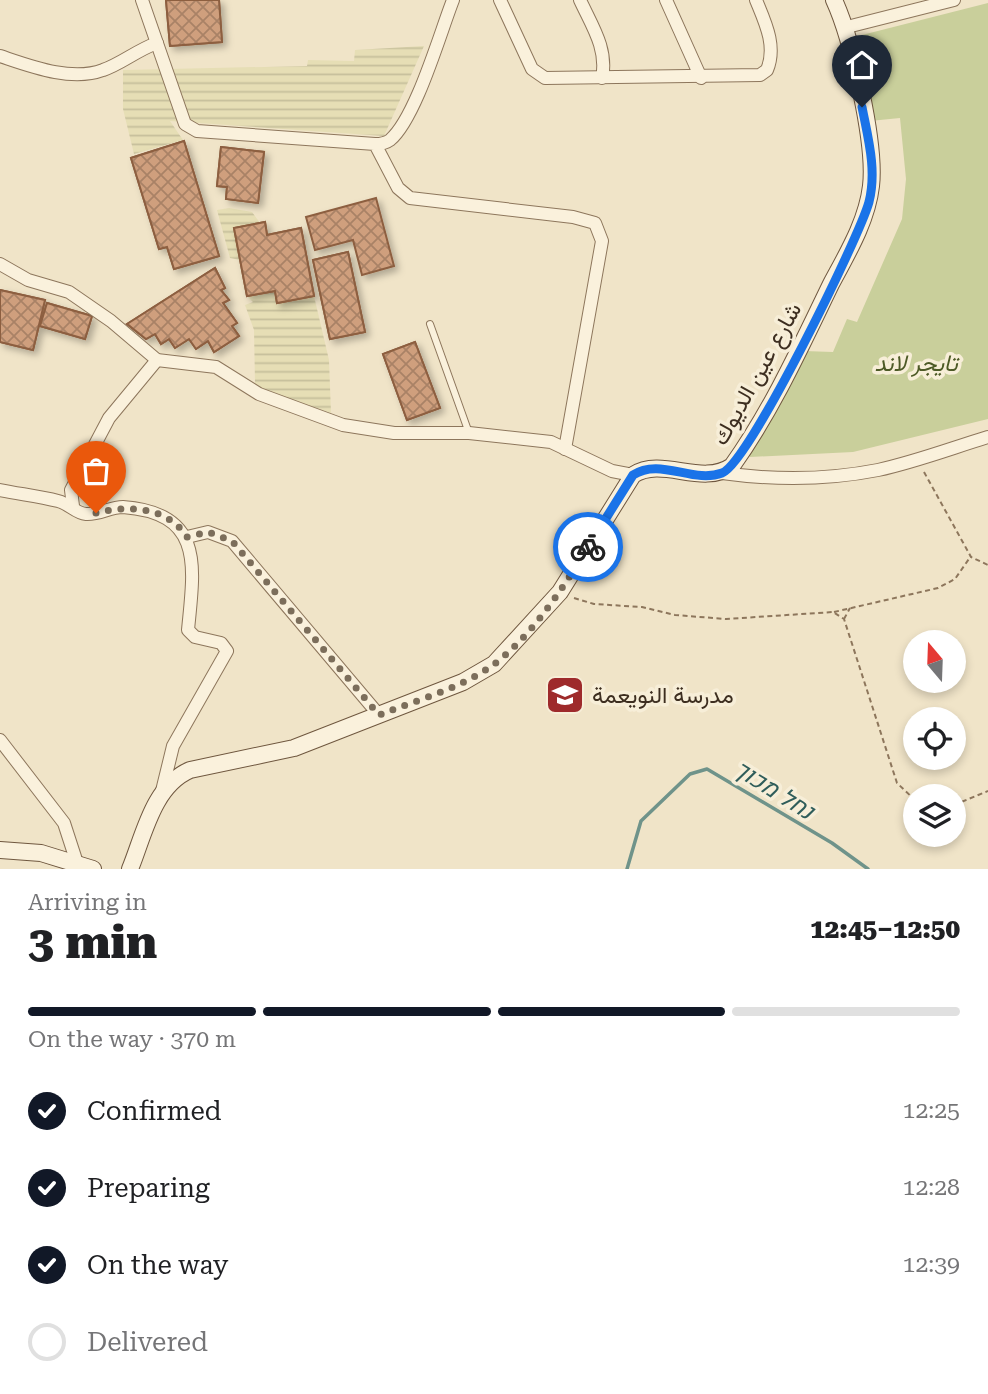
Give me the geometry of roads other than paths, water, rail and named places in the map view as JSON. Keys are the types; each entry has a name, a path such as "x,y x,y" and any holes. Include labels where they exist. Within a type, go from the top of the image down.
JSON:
{"street":[{"path":"142,0 185,124 197,131 375,144 391,139 402,126 453,0"},
{"path":"500,0 524,55 538,75 545,78 751,77 767,70 771,62 770,37 756,0"},
{"path":"580,0 606,61 602,78"},
{"path":"666,0 701,78"},
{"name":"شارع عين الديوك","path":"633,475 647,469 722,473 738,457 777,391 860,226 869,201 872,160 847,27 835,0"},
{"path":"847,27 949,1"},
{"path":"0,56 46,70 86,74 101,71 134,51 157,43"},
{"path":"375,144 398,188 410,198 573,217 595,223 599,227 602,241 565,449"},
{"path":"0,264 27,280 69,292 110,321 157,360 216,367 259,394 343,425 394,433 469,433 551,442 612,471 633,475 560,592 494,664 463,682 294,748 190,771 169,782 162,791"},
{"path":"130,869 162,791 173,746 227,651 221,643 195,637 188,630 192,554 187,537 167,519 142,510 117,507 89,514 76,511 73,506 71,490 109,418 157,360"},
{"path":"722,473 755,477 835,477 880,469 988,437"},
{"path":"0,490 73,506"},
{"path":"187,537 208,532 232,541 379,715"},
{"path":"0,740 64,823 78,863"},
{"path":"0,850 41,853 93,869"}],"lane":[{"path":"430,324 469,433"}],"waterway":[{"name":"נחל מכוך","path":"627,869 641,821 690,774 707,769 832,843 868,869"}],"place":[{"name":"مدرسة النويعمة","path":"565,695"}],"park label":[{"name":"تايجر لاند","path":"916,363"}]}
